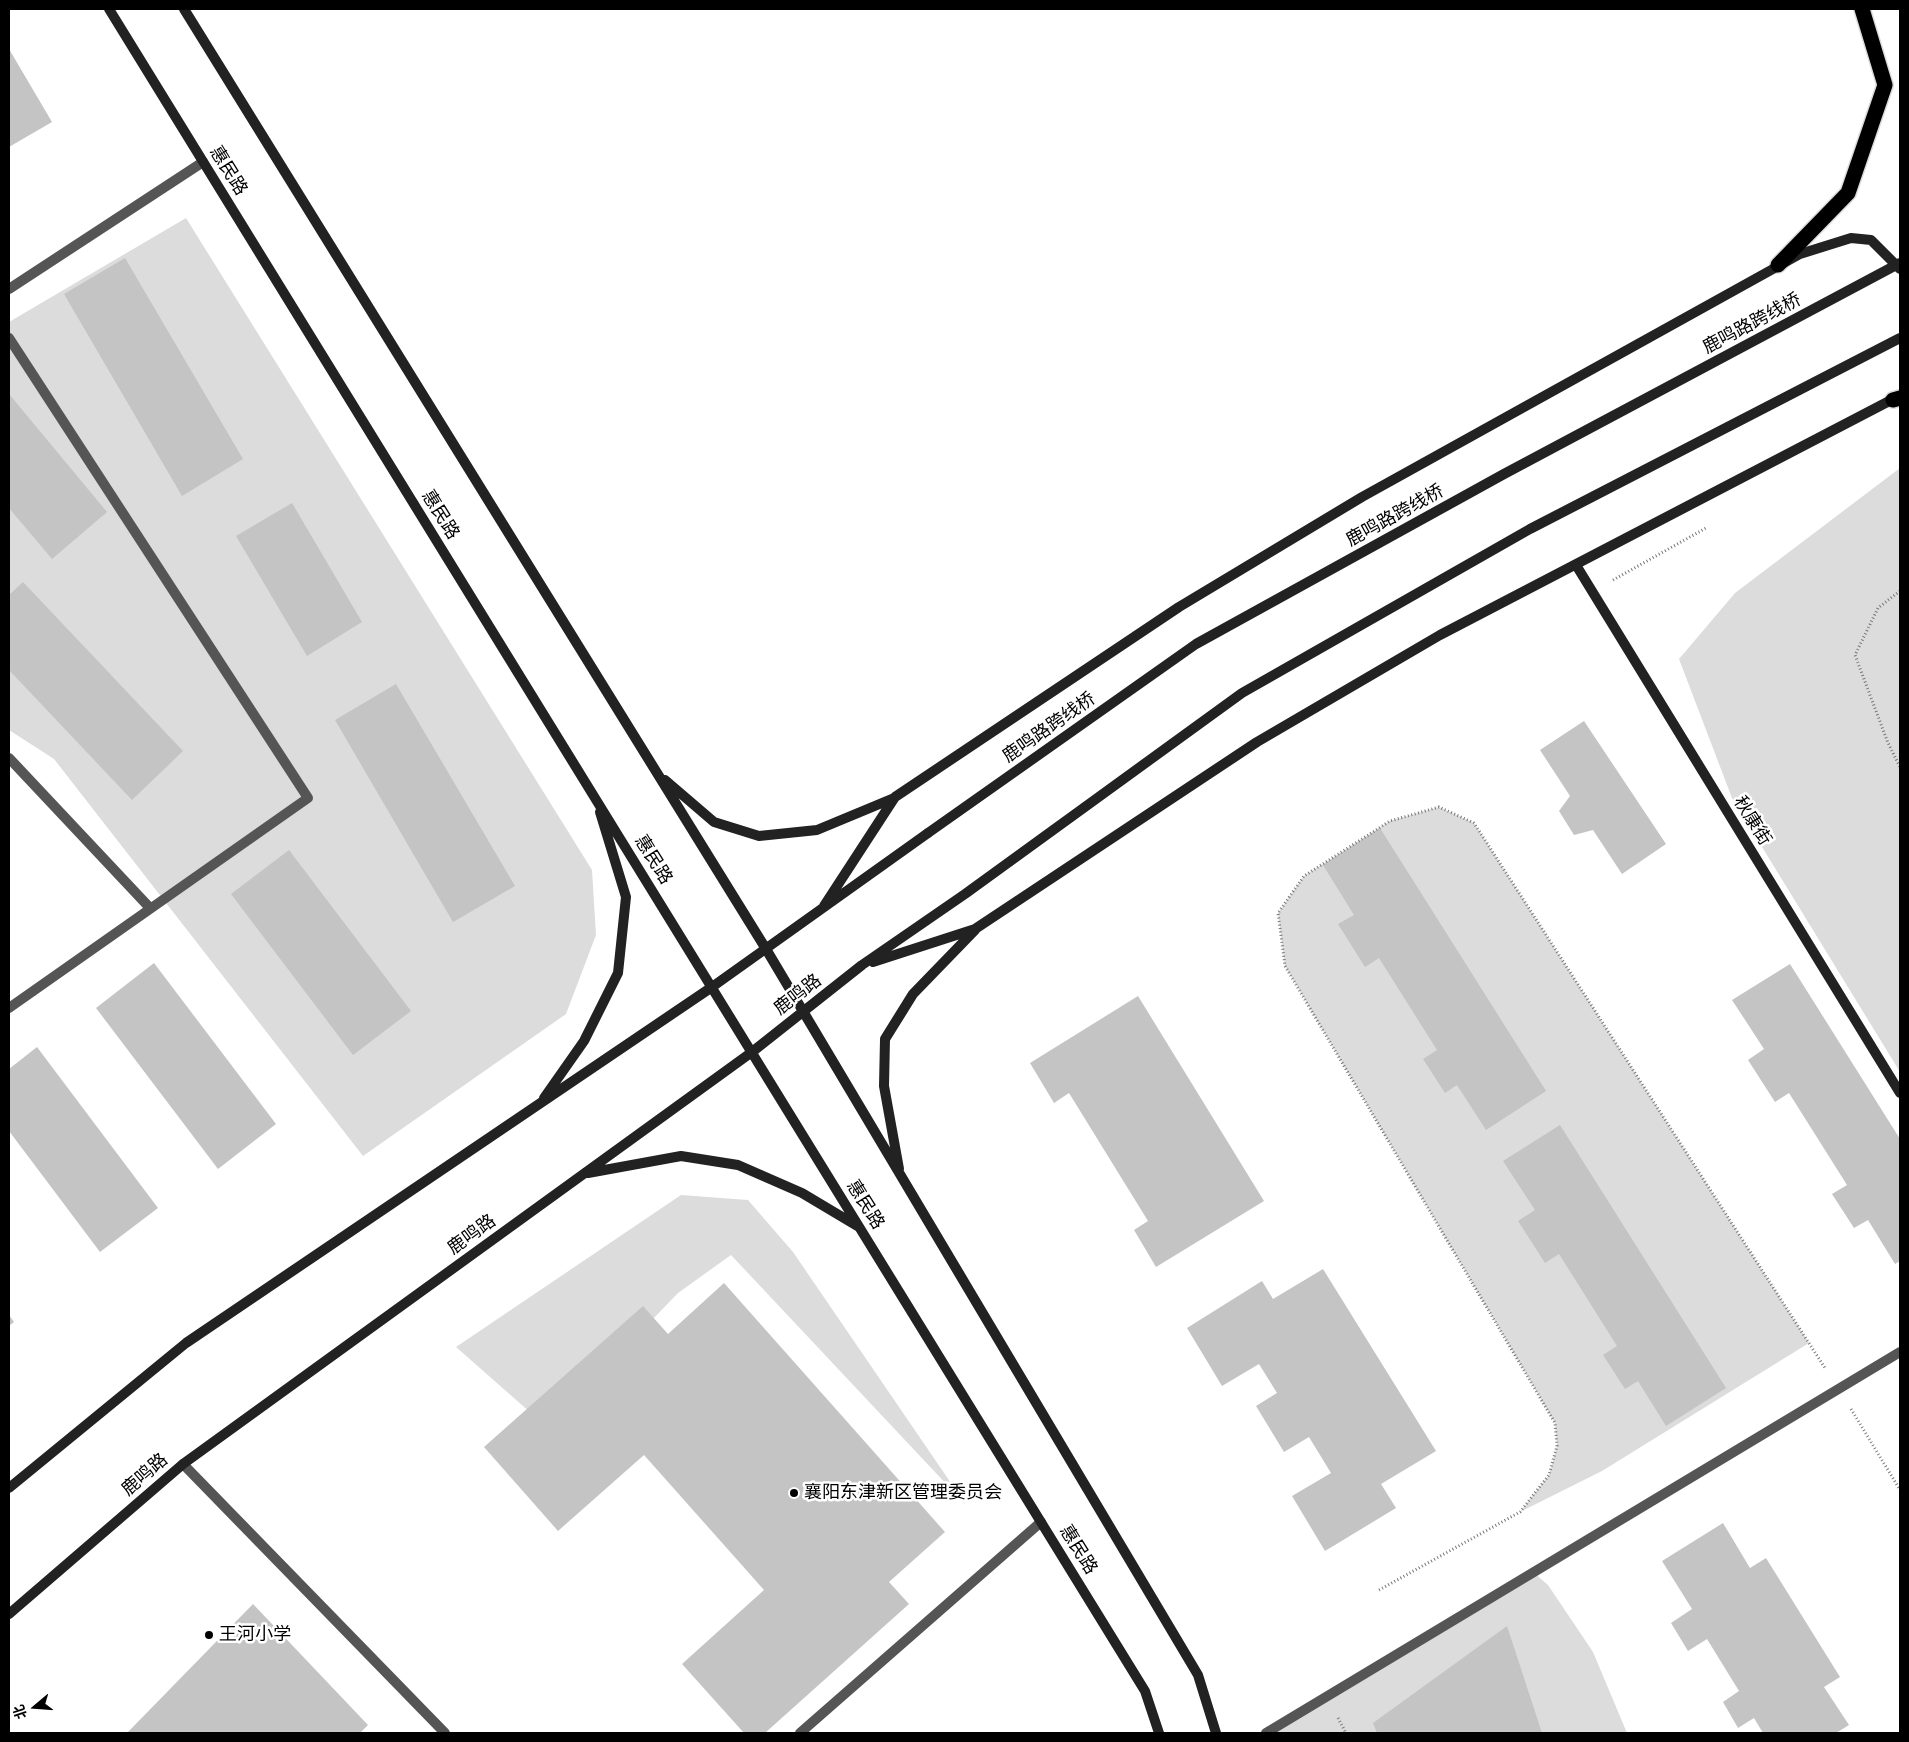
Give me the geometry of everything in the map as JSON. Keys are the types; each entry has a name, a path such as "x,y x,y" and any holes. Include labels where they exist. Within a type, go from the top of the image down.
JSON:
{"highway":[{"path":"1778,265 1848,193 1885,85 1862,9"}],"main road":[{"name":"惠民路","path":"109,9 1145,1690 1159,1733"},
{"path":"184,9 766,949 1198,1675 1216,1733"},
{"path":"658,774 714,822 759,836 817,830 895,797 1178,607 1362,497 1778,265 1800,254 1851,238 1871,240 1900,269"},
{"name":"鹿鸣路跨线桥","path":"824,906 1196,644 1504,474 1900,263"},
{"name":"鹿鸣路","path":"9,1614 183,1464 752,1052 862,965 965,894 1242,693 1530,529 1900,338"},
{"path":"901,1177 884,1086 885,1039 913,994 976,929 1257,742 1440,635 1898,397"},
{"name":"秋康街","path":"1576,565 1900,1093"},
{"path":"9,1488 186,1343 712,987 824,906 895,797"},
{"path":"540,1104 584,1041 618,973 626,897 596,800"},
{"path":"862,965 976,929"},
{"path":"585,1173 681,1156 738,1165 802,1193 861,1229"}],"lane":[{"path":"9,289 203,162"},
{"path":"9,338 308,798 9,1008"},
{"path":"9,758 150,908"},
{"path":"1266,1733 1900,1352"},
{"path":"183,1464 444,1733"},
{"path":"800,1733 1041,1522"}],"path":[{"path":"1900,591 1878,608 1855,655 1888,743 1900,767"},
{"path":"1379,1590 1520,1512 1549,1475 1557,1446 1555,1423 1285,966 1278,913 1304,876 1390,821 1439,807 1474,823 1838,1389 1900,1490"}],"shaded area":[{"path":"186,218 592,870 596,935 566,1014 363,1156 54,759 9,730 9,322"},
{"path":"1900,468 1900,1072 1732,798 1679,659 1735,593"},
{"path":"1439,807 1474,823 1809,1343 1602,1471 1520,1512 1549,1475 1557,1446 1555,1423 1285,966 1278,913 1304,876 1390,821"},
{"path":"681,1195 748,1200 793,1252 966,1505 731,1255 678,1293 548,1428 456,1347"},
{"path":"1533,1572 1548,1585 1593,1652 1627,1733 1266,1733"}],"building":[{"path":"9,49 52,122 9,147"},
{"path":"125,258 243,459 182,496 64,294"},
{"path":"9,394 107,512 52,559 9,508"},
{"path":"292,503 362,622 307,656 236,536"},
{"path":"23,582 183,751 132,800 9,670 9,595"},
{"path":"396,684 515,886 453,922 335,720"},
{"path":"1584,721 1666,844 1622,874 1593,830 1574,835 1559,811 1570,796 1540,750"},
{"path":"1380,828 1546,1091 1486,1130 1457,1085 1445,1093 1423,1059 1437,1050 1379,958 1365,967 1338,924 1354,915 1323,865"},
{"path":"289,850 411,1011 353,1055 231,894"},
{"path":"154,963 276,1124 218,1169 96,1008"},
{"path":"1790,964 1900,1139 1900,1261 1895,1264 1868,1220 1854,1228 1832,1194 1847,1185 1789,1093 1775,1102 1748,1060 1764,1049 1732,1000"},
{"path":"1138,996 1264,1201 1156,1267 1134,1230 1148,1221 1069,1093 1054,1103 1030,1063"},
{"path":"37,1047 158,1208 100,1252 9,1131 9,1069"},
{"path":"1560,1125 1726,1388 1666,1426 1638,1381 1625,1389 1603,1355 1617,1346 1559,1254 1545,1263 1518,1221 1535,1210 1503,1161"},
{"path":"1323,1269 1436,1451 1381,1484 1396,1508 1325,1551 1292,1496 1331,1473 1309,1437 1284,1452 1256,1406 1277,1393 1259,1364 1222,1386 1187,1328 1262,1281 1273,1299"},
{"name":"襄阳东津新区管理委员会","path":"724,1283 945,1532 889,1582 909,1604 765,1733 744,1733 682,1664 764,1590 644,1455 558,1531 484,1447 643,1306 668,1334"},
{"path":"9,1315 14,1322 9,1326"},
{"path":"1723,1523 1750,1568 1766,1558 1840,1677 1824,1687 1849,1725 1836,1733 1763,1733 1754,1718 1738,1728 1723,1702 1739,1691 1707,1639 1688,1651 1671,1623 1692,1609 1662,1561"},
{"path":"253,1604 368,1725 360,1733 127,1733"},
{"path":"1507,1626 1542,1733 1377,1733 1373,1723"}],"place":[{"name":"襄阳东津新区管理委员会","path":"794,1493"},
{"name":"王河小学","path":"209,1635"}]}
